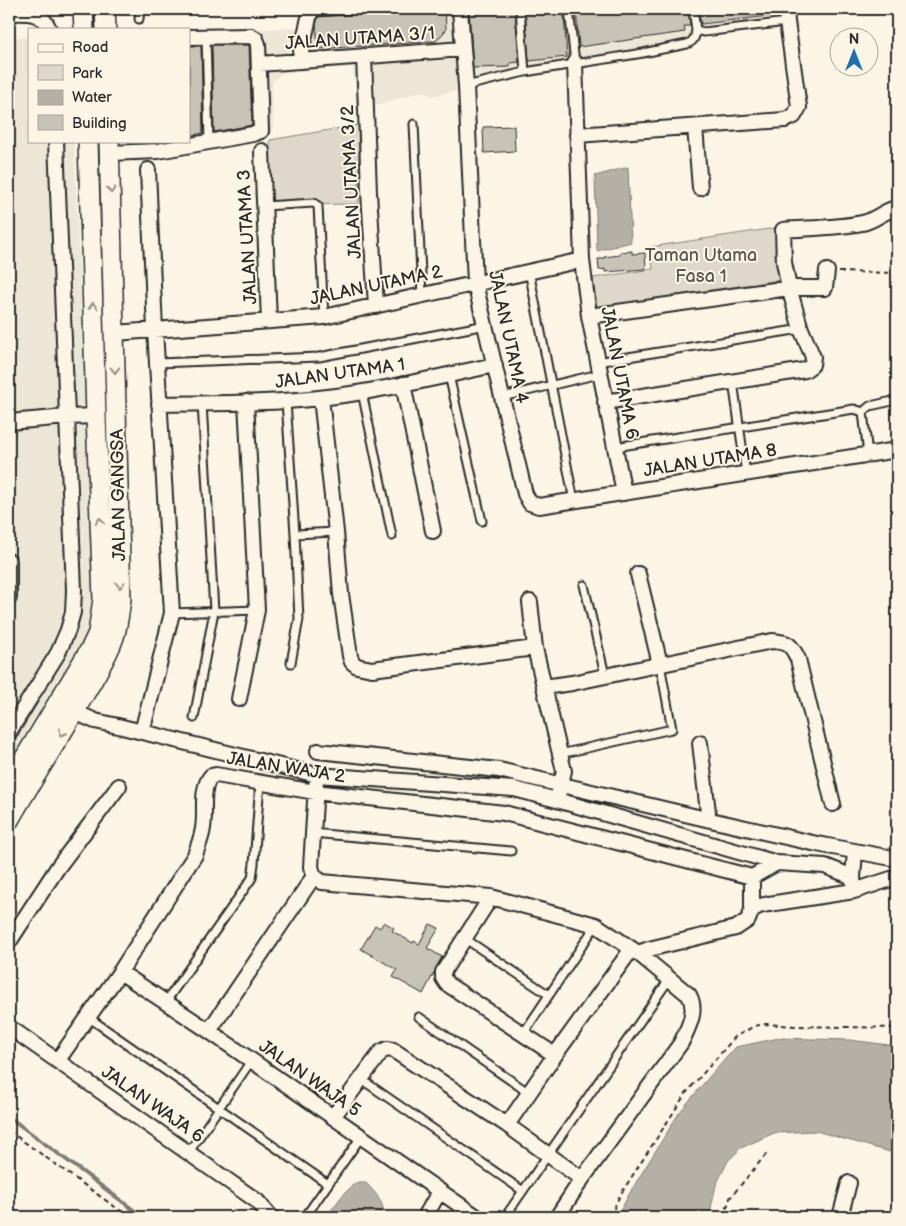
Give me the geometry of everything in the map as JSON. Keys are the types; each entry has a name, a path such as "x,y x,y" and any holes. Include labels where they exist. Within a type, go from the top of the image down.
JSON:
{"main road":[{"path":"83,9 84,28"},
{"path":"105,9 106,28"},
{"name":"JALAN GANGSA","path":"9,784 79,670 98,633 103,599 88,142"},
{"name":"JALAN GANGSA","path":"9,820 106,657 114,637 120,606 110,147"}],"street":[{"name":"JALAN UTAMA 4","path":"460,9 466,86 475,283 525,494 530,503"},
{"path":"300,61 311,10"},
{"path":"9,13 32,12 42,17 48,28"},
{"path":"578,135 785,120 794,116 799,107 786,16"},
{"path":"110,147 209,142 261,131 258,44 256,39 251,36 190,37"},
{"name":"JALAN UTAMA 3/1","path":"259,64 463,49"},
{"name":"JALAN UTAMA 3/2","path":"364,56 369,192 376,306"},
{"path":"575,63 582,260"},
{"path":"695,127 700,188"},
{"path":"9,732 58,652 68,630 73,612 74,590 56,142"},
{"name":"JALAN UTAMA 3","path":"262,151 270,321"},
{"path":"142,732 172,612 159,404 148,170"},
{"path":"605,402 805,370 812,365 813,357 801,329 789,288 784,262 784,230 862,223 890,209 897,208"},
{"name":"JALAN UTAMA 2","path":"114,333 324,317 582,260"},
{"name":"JALAN UTAMA 6","path":"582,260 598,368 624,493"},
{"path":"589,316 789,288 826,288 827,271"},
{"name":"JALAN UTAMA 1","path":"159,404 286,401 321,398 362,392 495,365"},
{"path":"403,384 433,531"},
{"path":"321,398 341,594 352,662 357,666 367,668 388,668 535,648"},
{"path":"239,699 257,610 246,402"},
{"path":"9,422 96,416"},
{"name":"JALAN UTAMA 8","path":"530,503 539,506 897,450"},
{"path":"9,561 9,598"},
{"path":"638,574 660,664"},
{"path":"530,602 535,648 564,771 557,800"},
{"path":"544,687 772,641 783,642 790,645 798,658 833,804"},
{"path":"75,712 95,720 317,774 514,789 778,863 825,866 854,884"},
{"path":"700,743 708,812 706,819"},
{"path":"318,751 499,770 706,819 897,859"},
{"path":"430,783 432,763"},
{"path":"317,774 311,867 314,876 322,882 491,897 596,925 670,978 689,995 692,1019 681,1043 582,1179 557,1217"},
{"name":"JALAN WAJA 2","path":"58,1060 120,972 195,855 203,826 206,785 211,776 216,775 315,792 504,813 752,877"},
{"path":"9,942 58,867 119,786"},
{"path":"854,884 855,851"},
{"path":"508,1125 555,1055 635,952 736,928 748,920 752,910 752,877 778,863"},
{"path":"209,1031 314,876"},
{"path":"752,910 759,906 854,884 897,877"},
{"path":"491,897 443,972 443,978 447,984 555,1055"},
{"name":"JALAN WAJA 5","path":"120,972 209,1031 477,1217"},
{"name":"JALAN WAJA 6","path":"9,1027 257,1201 271,1217"},
{"path":"332,1118 381,1052 387,1049 393,1050 508,1125 582,1179"},
{"path":"840,1217 849,1183"},
{"path":"424,1217 439,1192"}],"lane":[{"path":"139,19 140,9"},
{"path":"311,10 357,9"},
{"path":"520,9 525,72"},
{"path":"569,9 575,63"},
{"path":"466,86 525,72 643,53 693,42 696,37 693,9"},
{"path":"696,30 704,32 786,16"},
{"path":"206,37 209,142"},
{"path":"414,124 422,295"},
{"path":"264,206 314,203 318,206 324,317"},
{"path":"529,271 574,500"},
{"path":"157,363 319,357 486,325"},
{"path":"502,397 551,386 598,368 801,329"},
{"path":"449,375 482,521"},
{"path":"733,381 746,474"},
{"path":"362,392 392,536"},
{"path":"863,412 870,406 897,400"},
{"path":"286,401 299,619 291,663"},
{"path":"194,718 214,611 202,403"},
{"path":"615,446 854,409 863,412"},
{"path":"863,412 868,455"},
{"path":"295,534 336,532"},
{"path":"584,585 604,675"},
{"path":"172,612 257,610"},
{"path":"560,754 672,729 660,664"},
{"path":"165,1003 252,878 260,782"},
{"path":"312,833 511,851"},
{"path":"523,1034 596,925"},
{"path":"464,938 549,995"},
{"path":"505,1217 670,978"},
{"path":"419,1017 529,1093"},
{"path":"88,1018 328,1184"},
{"path":"189,1152 252,1061"},
{"path":"361,1079 523,1191"},
{"path":"305,1217 361,1137"}],"path":[{"path":"827,271 897,273"},
{"path":"610,1217 620,1196 686,1094 735,1037 754,1026 766,1024 897,1028"},
{"path":"9,1131 129,1217"},
{"path":"724,1217 730,1198 768,1152"}],"shaded area":[{"path":"306,9 794,9 799,26 702,36 698,45 525,75 432,96 423,91 357,111 353,67 281,73 272,83 273,132 198,153 161,154 134,164 133,142 190,142 190,33 303,27"},
{"path":"28,37 28,142 74,142 93,590 85,643 9,767 9,38"}],"green space":[{"path":"359,125 359,204 270,205 270,140"},
{"name":"Taman Utama Fasa 1","path":"776,228 779,280 597,307 593,278 653,269 650,247"}],"water":[{"path":"628,167 631,242 597,251 595,176"},
{"path":"779,1038 850,1040 897,1046 897,1154 816,1131 774,1133 741,1148 728,1161 716,1185 709,1217 617,1217 679,1113 736,1047"},
{"path":"355,1183 366,1183 373,1190 383,1207 383,1217 326,1217 342,1196"}],"building":[{"path":"445,9 446,30 436,41 318,49 316,25 318,17 357,14 362,10"},
{"path":"469,9 515,9 519,62 510,63 510,67 473,68"},
{"path":"525,9 555,9 564,16 567,57 529,61"},
{"path":"576,9 688,9 690,26 684,26 685,32 579,47"},
{"path":"698,9 777,9 778,15 701,24"},
{"path":"212,45 249,45 252,125 214,132"},
{"path":"190,46 201,46 203,133 190,136"},
{"path":"514,126 515,151 484,153 483,127"},
{"path":"632,251 632,254 645,253 646,269 605,272 605,269 599,270 598,259 620,255 620,252"},
{"path":"384,922 394,928 392,931 413,943 414,941 419,944 430,924 439,928 427,948 442,957 423,994 393,977 397,970 361,949 375,925 380,928"}],"waterway":[{"path":"9,748 37,701"},
{"path":"9,1117 143,1217"}]}
